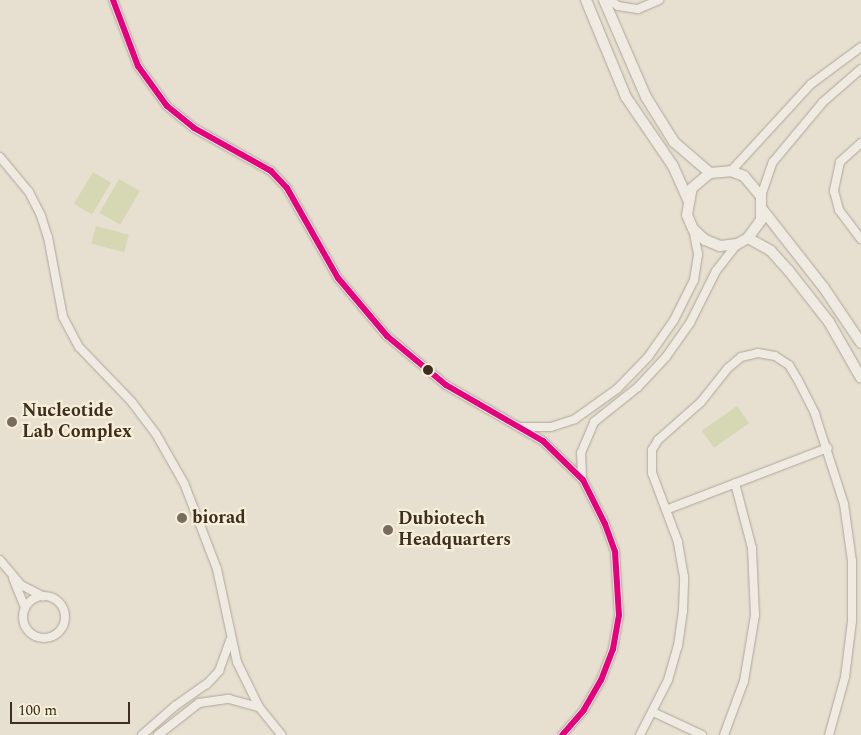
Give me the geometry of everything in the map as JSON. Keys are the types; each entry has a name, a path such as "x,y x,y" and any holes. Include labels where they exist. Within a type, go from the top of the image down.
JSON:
{"street":[{"path":"113,0 138,66 167,106 194,128 271,171 287,188 338,278 388,336 446,385 544,441 583,480 605,524 615,552 619,615 613,649 601,680 584,710 562,735"},
{"path":"586,0 626,97 673,166 688,200"},
{"path":"604,0 635,73 659,120 685,154 710,173"},
{"path":"610,0 618,6 638,9 659,0"},
{"path":"731,171 810,84 861,47"},
{"path":"583,480 580,453 591,427 666,357 690,323 716,271 737,244 748,238 761,220 761,196 773,162 823,102 861,69"},
{"path":"861,143 840,162 834,191 839,210 861,238"},
{"path":"0,157 28,192 41,216 48,237 63,317 79,347 131,401 156,434 184,483 217,569 230,638 237,662 258,707 282,735"},
{"path":"519,427 551,427 575,419 617,389 648,357 674,320 694,280 698,254 693,229 687,215 688,200 700,179 710,173 731,171 754,184 761,196"},
{"path":"762,209 824,288 861,343"},
{"path":"693,229 712,243 737,244"},
{"path":"748,238 771,251 789,271 829,322 861,378"},
{"path":"640,735 668,680 678,646 683,611 684,576 678,542 668,509 652,473 652,450 658,440 693,410 728,368 741,358 758,353 774,356 789,365 815,414 828,448 849,533 853,590 845,677 829,735"},
{"path":"668,509 828,448"},
{"path":"724,735 744,681 755,615 752,548 735,483"},
{"path":"0,560 12,576 24,608 23,618 28,631 41,638 55,635 64,622 64,612 52,598 43,596 12,576"},
{"path":"24,608 36,598 43,596"},
{"path":"142,735 175,706 207,684 219,671 230,638"},
{"path":"158,735 198,703 229,699 258,707"},
{"path":"653,712 702,735"}],"green space":[{"path":"93,172 111,183 92,215 74,204"},
{"path":"119,179 140,191 120,225 100,213"},
{"path":"96,226 129,235 124,252 91,243"},
{"path":"737,406 749,423 714,448 702,431"}],"transit line":[{"path":"113,0 138,66 167,106 194,128 271,171 287,188 338,278 387,336 446,385 543,441 583,480 605,524 615,552 619,615 613,649 601,680 584,710 562,735"}],"place":[{"name":"Nucleotide Lab Complex","path":"12,422"},
{"name":"biorad","path":"182,518"},
{"name":"Dubiotech Headquarters","path":"388,530"}]}
